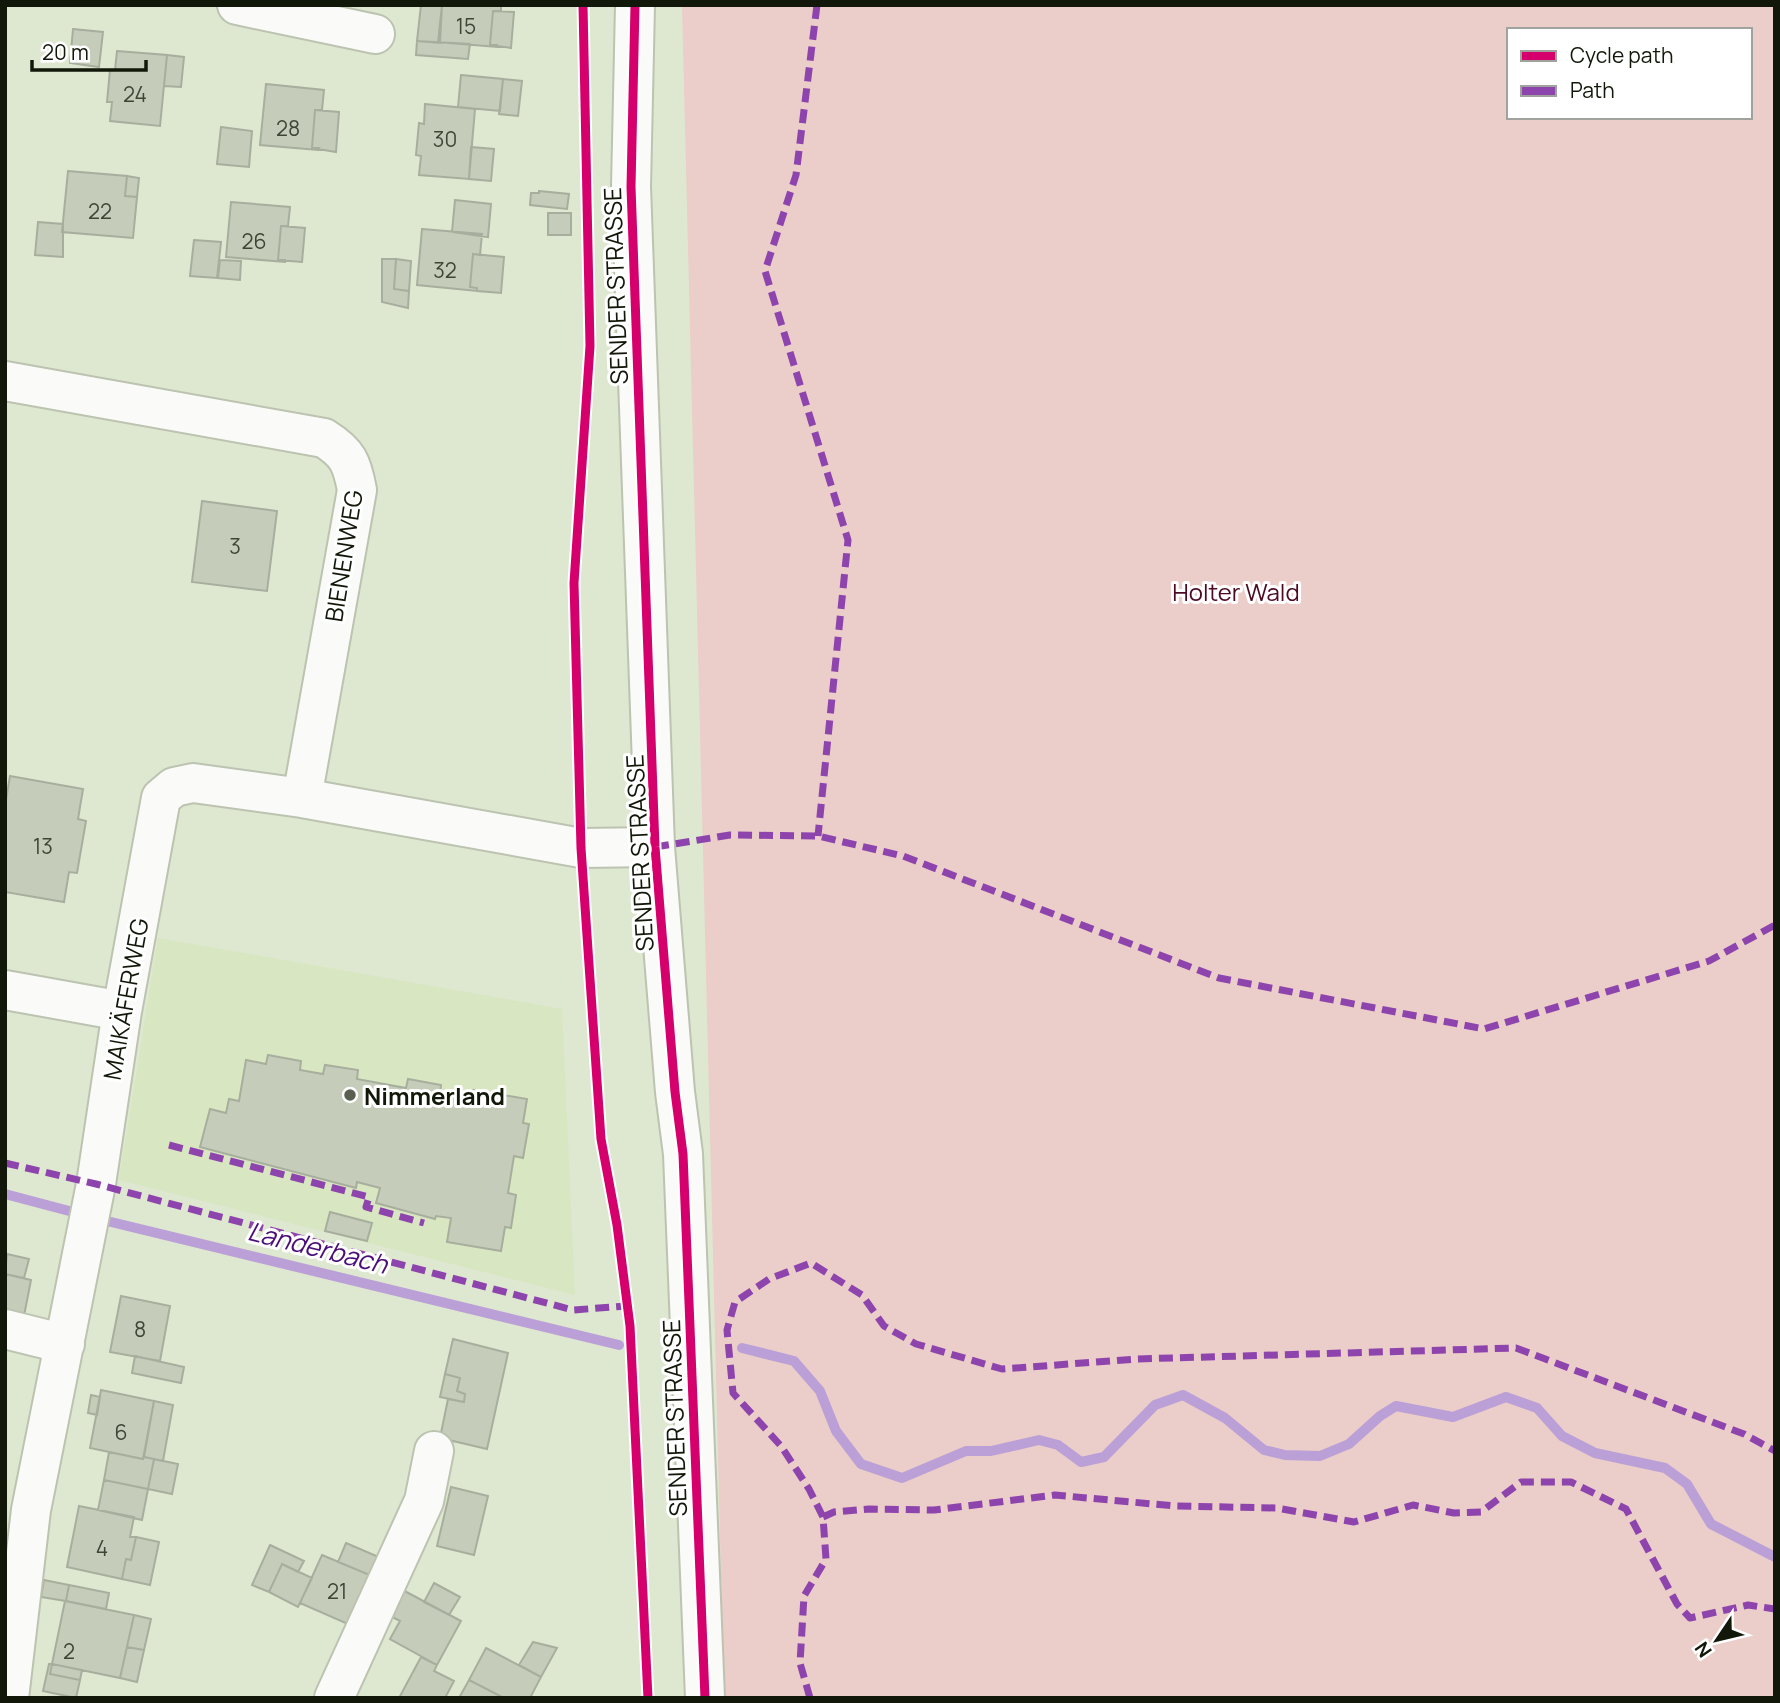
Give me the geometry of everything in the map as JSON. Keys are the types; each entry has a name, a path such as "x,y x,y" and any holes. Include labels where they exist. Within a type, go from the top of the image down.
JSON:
{"street":[{"path":"237,5 376,34"},
{"name":"SENDER STRASSE","path":"635,5 631,187 655,847 675,1092 683,1154 705,1698"},
{"name":"BIENENWEG","path":"5,381 324,438 339,447 353,466 356,490 302,798"},
{"name":"MAIKÄFERWEG","path":"9,1698 18,1507 65,1344 161,798 174,787 193,783 302,798 581,848 655,847"},
{"path":"5,990 122,1011"},
{"path":"5,1329 65,1344"},
{"path":"334,1698 424,1501 434,1451"}],"shaded area":[{"name":"Nimmerland","path":"158,938 562,1009 575,1295 119,1180"}],"green space":[{"name":"Holter Wald","path":"682,5 1775,5 1775,1698 724,1698"}],"building":[{"path":"421,5 442,5 440,43 417,41"},
{"path":"442,5 501,5 501,11 493,11 490,45 497,47 438,42"},
{"path":"493,11 514,12 511,48 490,45"},
{"path":"73,29 103,32 99,67 70,63"},
{"path":"417,41 470,44 468,59 416,55"},
{"path":"117,51 167,55 160,126 110,121 112,102 107,102 110,70 115,70"},
{"path":"167,55 184,57 181,87 164,86"},
{"path":"461,75 503,79 500,111 458,107"},
{"path":"503,79 522,81 518,116 499,114"},
{"path":"266,84 324,90 322,110 315,110 312,148 319,148 318,150 260,145"},
{"path":"425,104 475,109 469,179 419,175 421,156 416,155 419,123 424,124"},
{"path":"315,110 339,112 336,152 312,148"},
{"path":"221,127 252,131 249,167 217,164"},
{"path":"471,147 494,149 491,181 469,179"},
{"path":"68,171 127,176 125,196 137,197 133,238 62,232"},
{"path":"127,176 139,178 137,197 125,196"},
{"path":"539,191 569,194 567,209 530,205 531,193"},
{"path":"455,200 491,204 488,237 452,232"},
{"path":"231,202 290,207 288,226 281,226 278,260 285,262 226,257"},
{"path":"548,213 571,213 571,235 548,235"},
{"path":"38,222 63,224 63,257 35,255"},
{"path":"281,226 305,228 302,262 278,260"},
{"path":"422,229 482,234 480,255 473,254 470,287 477,288 477,291 417,285"},
{"path":"194,240 221,242 217,278 190,276"},
{"path":"473,254 504,257 501,293 477,291 477,288 470,287"},
{"path":"382,259 396,259 394,289 409,291 408,308 382,302"},
{"path":"396,259 411,261 409,291 394,289"},
{"path":"220,260 241,261 240,280 218,278"},
{"path":"202,501 277,511 267,591 192,582"},
{"path":"10,776 83,789 78,819 86,821 77,873 69,872 64,902 5,892 5,806"},
{"path":"268,1055 301,1061 300,1070 323,1074 325,1065 358,1070 357,1079 406,1088 408,1079 441,1085 440,1094 471,1099 473,1090 527,1099 523,1123 529,1124 523,1158 514,1156 508,1193 516,1195 511,1228 505,1227 501,1251 447,1242 451,1218 436,1216 435,1219 376,1203 380,1188 357,1182 356,1188 200,1147 210,1109 226,1113 229,1099 239,1101 246,1060 266,1064"},
{"path":"330,1212 372,1223 367,1241 325,1231"},
{"path":"7,1254 29,1259 24,1278 5,1274"},
{"path":"5,1274 31,1280 24,1316 5,1312"},
{"path":"121,1296 170,1306 160,1361 110,1352"},
{"path":"453,1339 508,1353 487,1449 440,1438 448,1399 464,1402 465,1394 457,1391 460,1378 445,1374"},
{"path":"135,1356 184,1367 181,1383 132,1373"},
{"path":"445,1374 460,1378 457,1391 465,1394 464,1402 440,1397"},
{"path":"101,1390 154,1401 143,1459 90,1448"},
{"path":"91,1395 100,1397 97,1415 88,1413"},
{"path":"154,1401 173,1405 163,1461 144,1457"},
{"path":"109,1452 154,1459 148,1489 104,1480"},
{"path":"154,1459 178,1464 172,1494 148,1489"},
{"path":"104,1480 148,1489 142,1520 98,1510"},
{"path":"451,1487 488,1496 474,1555 437,1546"},
{"path":"79,1506 134,1517 130,1537 136,1537 131,1560 126,1559 122,1579 67,1567"},
{"path":"136,1537 159,1542 150,1585 122,1579 126,1559 131,1560"},
{"path":"346,1543 381,1558 372,1576 338,1562"},
{"path":"270,1545 304,1561 298,1572 282,1564 269,1592 252,1585"},
{"path":"322,1555 372,1576 350,1625 300,1603"},
{"path":"282,1564 312,1578 298,1607 269,1592"},
{"path":"44,1580 69,1585 66,1601 41,1597"},
{"path":"434,1583 460,1597 449,1615 424,1602"},
{"path":"69,1585 109,1593 106,1609 66,1601"},
{"path":"397,1587 461,1621 437,1665 390,1639 400,1621 383,1612"},
{"path":"65,1601 134,1615 120,1678 52,1664"},
{"path":"134,1615 151,1619 144,1650 127,1647"},
{"path":"533,1642 557,1648 541,1677 519,1665"},
{"path":"127,1647 144,1650 137,1682 120,1678"},
{"path":"486,1648 541,1677 530,1698 504,1698 469,1680"},
{"path":"421,1657 437,1665 434,1671 454,1681 445,1698 399,1698"},
{"path":"49,1664 52,1664 50,1674 80,1680 76,1698 43,1691"},
{"path":"52,1664 82,1670 80,1680 50,1674"},
{"path":"469,1680 504,1698 459,1698"}],"waterway":[{"name":"Landerbach","path":"5,1194 619,1345"},
{"name":"Landerbach","path":"742,1348 794,1361 820,1391 836,1431 861,1464 902,1478 966,1451 991,1451 1039,1440 1058,1445 1081,1462 1104,1457 1155,1405 1183,1395 1225,1418 1264,1450 1285,1455 1320,1456 1349,1444 1380,1416 1396,1406 1453,1417 1506,1397 1537,1408 1562,1436 1595,1453 1665,1468 1687,1484 1711,1524 1775,1557"}],"marked path":[{"path":"817,5 796,175 765,271 848,540 818,836"},
{"path":"655,847 730,835 818,836 903,856 1219,978 1484,1029 1709,961 1775,925"},
{"path":"169,1145 369,1197 366,1207 424,1223"},
{"path":"5,1163 96,1184 573,1310 627,1306"},
{"path":"810,1698 800,1663 804,1596 826,1559 823,1517 809,1489 781,1446 733,1393 727,1330 735,1302 769,1279 811,1263 862,1295 884,1326 916,1344 1002,1369 1137,1359 1516,1348 1744,1434 1775,1451"},
{"path":"823,1517 834,1512 869,1509 934,1510 1055,1495 1175,1506 1277,1508 1354,1522 1413,1505 1454,1513 1481,1512 1521,1482 1571,1482 1626,1509 1677,1604 1690,1618 1748,1605 1775,1609"}],"cycle path":[{"path":"583,5 590,346 574,583 581,848 601,1139 617,1225 630,1326 648,1698"},
{"path":"635,5 631,187 655,847 675,1092 683,1154 705,1698"}],"place":[{"name":"Nimmerland","path":"350,1095"}]}
